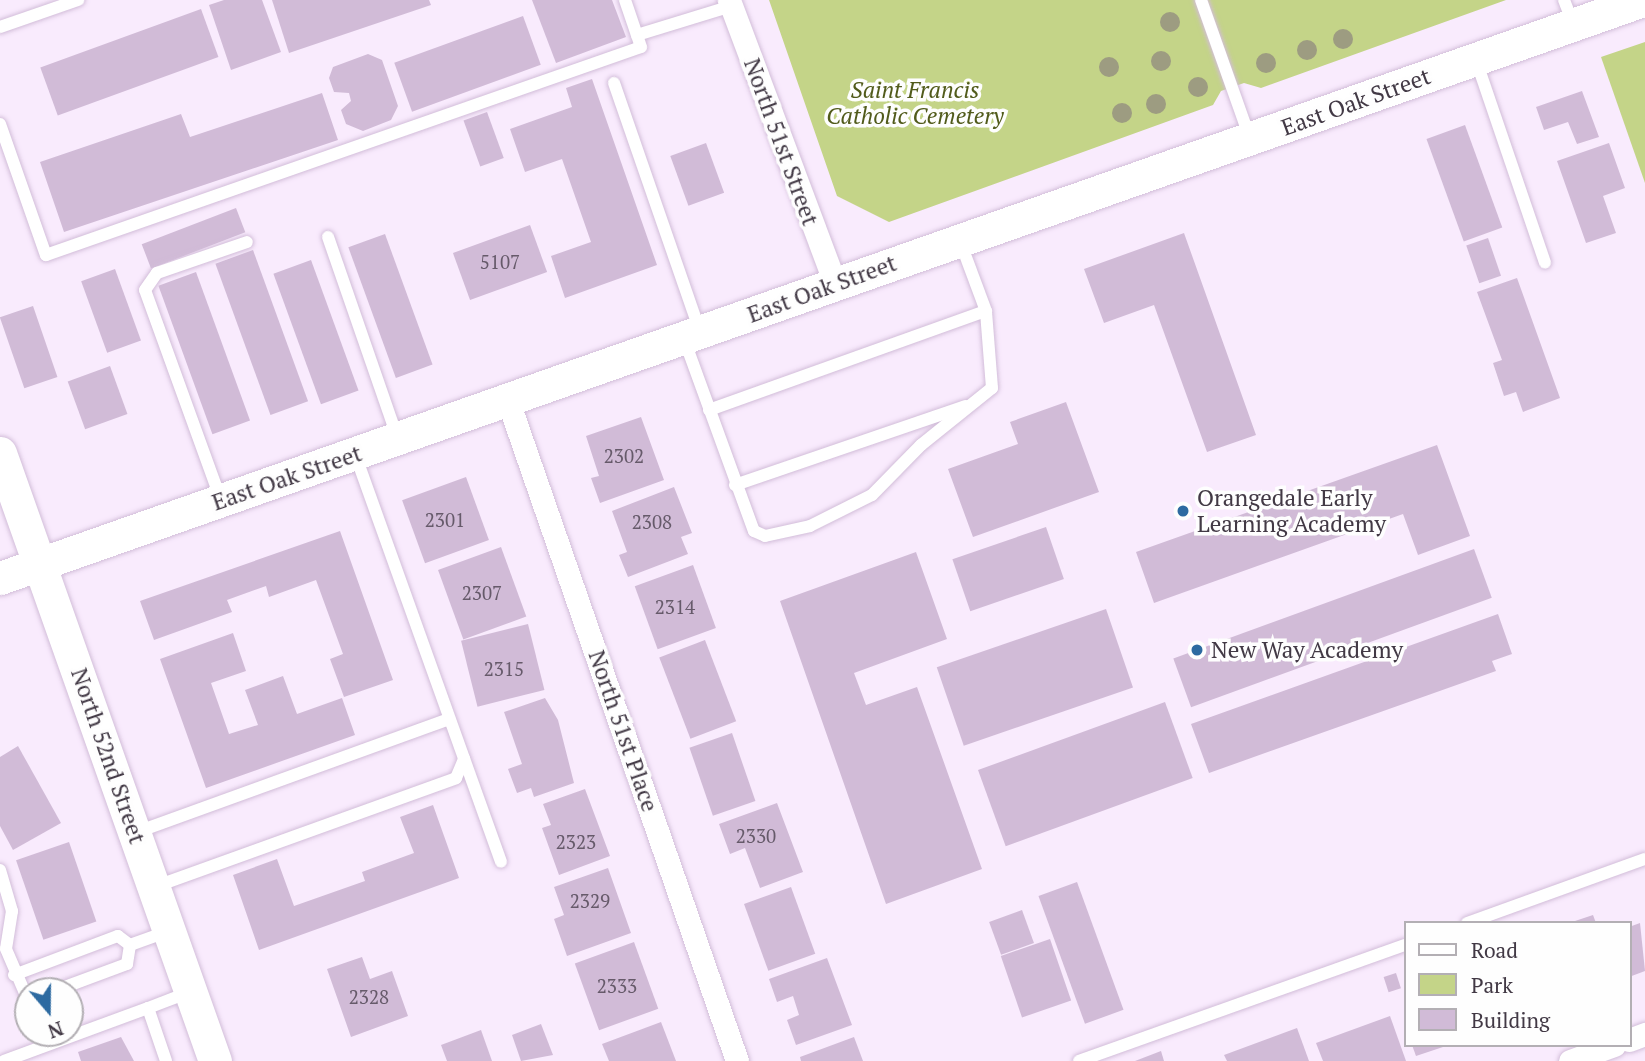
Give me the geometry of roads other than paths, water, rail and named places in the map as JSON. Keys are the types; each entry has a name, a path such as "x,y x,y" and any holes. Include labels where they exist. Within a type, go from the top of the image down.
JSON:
{"street":[{"name":"East Oak Street","path":"0,578 1475,59 1569,12 1643,0"},
{"name":"North 51st Street","path":"730,3 835,284"},
{"name":"North 51st Place","path":"508,401 737,1061"},
{"name":"North 52nd Street","path":"0,453 215,1061"},
{"path":"1570,1061 1608,1047"}],"lane":[{"path":"0,27 78,0"},
{"path":"0,124 5,157 46,255 641,47 625,0"},
{"path":"1201,0 1250,139"},
{"path":"637,35 730,3"},
{"path":"1475,59 1545,263"},
{"path":"614,83 692,336 709,410 754,531 765,536 810,526 872,495 921,445 980,401 992,388 995,373 986,311 960,240"},
{"path":"328,237 398,439"},
{"path":"222,501 145,290 157,273 247,242"},
{"path":"709,410 986,311"},
{"path":"735,485 980,401"},
{"path":"355,453 501,862"},
{"path":"134,833 449,719"},
{"path":"153,887 456,778 464,759"},
{"path":"1473,921 1645,859"},
{"path":"0,870 12,911 3,950 14,975 118,936 130,945"},
{"path":"130,945 169,931"},
{"path":"84,980 127,964 130,945"},
{"path":"1079,1061 1404,945"},
{"path":"4,1061 191,992"},
{"path":"148,1008 166,1061"}],"place":[{"name":"Orangedale Early Learning Academy","path":"1183,511"},
{"name":"New Way Academy","path":"1197,650"}],"park label":[{"name":"Saint Francis Catholic Cemetery","path":"915,103"}]}
